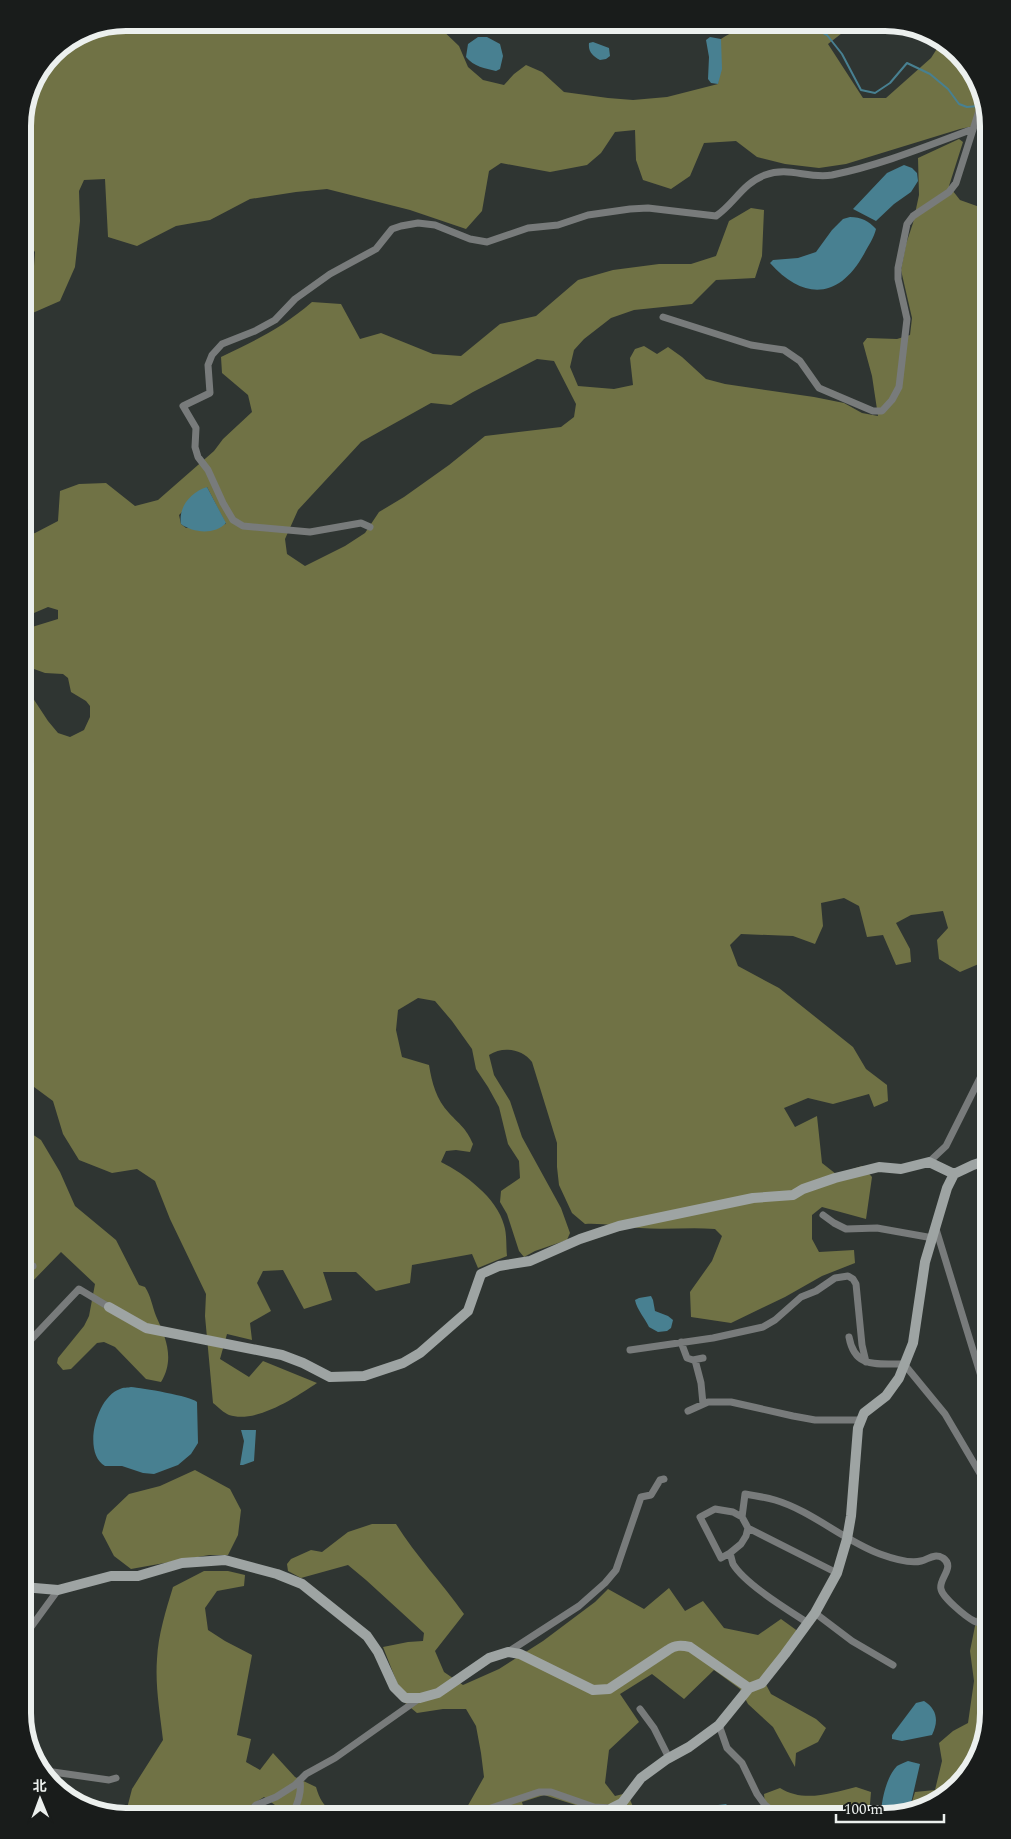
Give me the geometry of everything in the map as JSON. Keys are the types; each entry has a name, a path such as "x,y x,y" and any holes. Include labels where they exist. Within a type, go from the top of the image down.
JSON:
{"street":[{"path":"663,317 751,344 784,350 800,361 819,388 873,411 882,411 892,400 899,387 907,319 898,279 898,268 907,224 913,216 949,192 956,183 979,112"},
{"path":"370,527 361,523 310,532 243,526 238,523 227,512 208,470 198,457 195,447 196,428 184,406 210,394 208,365 212,354 222,344 255,331 275,320 295,298 330,274 376,249 392,229 418,223 435,225 470,239 488,242 528,228 558,225 588,215 630,209 648,208 716,216 753,180 766,175 782,170 816,176 855,170 880,163 973,129"},
{"path":"31,1339 79,1289 146,1328 282,1355 303,1363 330,1378 364,1376 403,1363 420,1353 468,1311 481,1274 499,1266 530,1261 580,1239 619,1226 754,1198 792,1196 802,1189 879,1167 900,1169 930,1162 946,1146 980,1078"},
{"path":"930,1162 954,1174"},
{"path":"616,1808 641,1778 719,1725 749,1688 762,1683 815,1613 837,1573 847,1539 860,1420 864,1413 886,1396 898,1378 913,1343 925,1262 947,1188 954,1174 980,1163"},
{"path":"823,1215 846,1229 877,1228 934,1233"},
{"path":"934,1233 980,1374"},
{"path":"630,1350 713,1338 763,1326 775,1320 801,1298 816,1291 834,1278 848,1276 854,1279 856,1284 861,1337 866,1362"},
{"path":"849,1338 855,1355 866,1362 904,1364 945,1414 980,1473"},
{"path":"681,1342 687,1358 695,1360 703,1358"},
{"path":"695,1360 704,1404"},
{"path":"688,1411 716,1401 731,1402 815,1420 860,1420"},
{"path":"31,1588 58,1590 111,1576 138,1576 182,1563 225,1560 277,1574 302,1584 367,1636 378,1652 394,1687 405,1698 420,1698 438,1693 489,1658 508,1652 579,1606 605,1583 616,1570 641,1497 651,1495 660,1480 664,1479"},
{"path":"742,1517 745,1494 775,1500 806,1514 847,1539 880,1554 900,1560 920,1562 933,1556 942,1558 948,1565 941,1584 941,1590 946,1597 974,1621 980,1622"},
{"path":"748,1528 742,1544 721,1558 700,1517 715,1509 733,1512 742,1517 748,1528 837,1573"},
{"path":"730,1553 733,1564 746,1578 778,1604 808,1623"},
{"path":"31,1627 58,1590"},
{"path":"815,1613 852,1641 893,1665"},
{"path":"508,1652 520,1654 593,1690 609,1689 674,1646 684,1646 690,1647 749,1688"},
{"path":"253,1808 276,1797 306,1774 366,1738 420,1698"},
{"path":"640,1708 654,1728 669,1758"},
{"path":"719,1725 727,1748 742,1763 757,1794 769,1808"},
{"path":"52,1772 109,1780 116,1778"},
{"path":"295,1808 302,1789 300,1780"},
{"path":"491,1808 539,1792 551,1792 597,1808"}],"green space":[{"path":"443,31 459,46 468,67 483,80 504,85 526,65 542,72 564,92 633,100 667,97 718,84 721,39 736,31 845,31 828,44 863,98 886,98 931,58 938,47 964,73 973,90 979,114 980,125 960,129 846,164 819,168 785,164 757,157 736,141 704,143 690,176 671,189 643,180 636,160 635,130 615,132 601,153 587,165 550,172 501,163 489,171 482,211 466,229 410,210 327,189 250,199 210,220 176,226 137,246 108,237 105,179 84,180 79,191 80,221 75,267 60,301 31,314 31,268 34,266 35,252 31,247 31,120 38,90 51,68 68,51 96,36 114,32"},
{"path":"959,139 963,142 949,186 960,200 980,207 980,963 960,972 939,959 937,940 948,928 943,911 911,915 896,923 910,949 911,962 896,965 883,935 867,937 859,906 844,898 821,903 823,926 815,944 793,936 741,934 730,945 738,966 779,988 853,1047 866,1069 887,1085 888,1101 874,1107 869,1094 833,1104 808,1098 784,1108 795,1127 817,1116 822,1163 836,1174 862,1166 872,1177 866,1219 822,1207 812,1215 812,1239 819,1252 854,1250 855,1263 822,1276 785,1297 731,1323 691,1317 690,1292 712,1261 722,1236 715,1229 649,1229 585,1224 572,1213 559,1185 557,1143 532,1062 518,1052 500,1050 489,1055 494,1075 510,1101 522,1137 561,1208 570,1233 567,1240 535,1251 524,1257 519,1251 507,1214 500,1202 501,1191 520,1178 519,1161 508,1144 499,1107 476,1069 472,1049 452,1021 435,1001 418,998 398,1010 396,1030 402,1057 429,1065 433,1084 441,1102 465,1130 473,1144 470,1152 446,1151 441,1162 470,1180 495,1205 505,1229 507,1256 478,1268 472,1254 412,1265 410,1283 376,1291 356,1272 323,1272 332,1300 304,1309 283,1270 263,1271 257,1283 271,1311 250,1323 252,1340 227,1334 220,1359 249,1377 263,1361 317,1383 287,1402 263,1413 240,1417 227,1414 213,1403 205,1316 206,1294 170,1219 155,1181 137,1169 112,1173 79,1160 63,1134 53,1101 31,1085 31,695 58,733 70,737 84,730 90,717 90,706 86,701 71,692 68,678 63,674 45,673 34,669 31,658 32,627 58,619 58,610 48,607 31,614 31,534 58,521 60,491 79,484 106,483 135,506 158,500 214,451 223,439 252,412 248,395 222,373 221,357 279,326 312,302 341,304 360,339 381,333 433,354 461,356 500,324 536,316 578,280 613,270 659,264 691,264 716,256 729,221 751,208 764,210 762,256 755,278 716,280 692,304 634,310 611,318 584,339 574,350 570,367 578,386 614,389 633,385 630,358 635,349 644,346 657,354 668,347 706,379 725,384 844,403 862,413 878,416 872,376 863,343 867,338 897,339 910,335 912,318 901,270 919,195 918,158","holes":["537,359 554,361 576,404 574,417 561,427 485,436 449,465 379,512 365,533 345,546 305,566 287,554 285,539 298,510 361,442 431,403 451,405","207,487 226,524 186,528 181,524 179,515"]},
{"path":"31,1133 41,1140 60,1172 75,1206 116,1240 139,1285 147,1290 168,1349 168,1365 161,1382 146,1379 115,1347 104,1342 97,1343 71,1369 63,1370 57,1363 58,1358 84,1326 89,1316 95,1284 61,1252 31,1283"},
{"path":"195,1470 230,1489 241,1510 238,1535 228,1555 209,1555 131,1569 114,1556 102,1533 107,1515 129,1494 160,1486"},
{"path":"372,1524 396,1524 447,1591 464,1614 435,1651 444,1672 463,1685 499,1669 543,1641 595,1602 608,1589 644,1609 669,1588 685,1611 703,1601 724,1628 758,1635 781,1619 799,1632 762,1677 771,1694 816,1719 826,1728 818,1742 796,1753 795,1767 773,1727 748,1704 740,1689 714,1670 684,1699 652,1674 620,1694 639,1722 609,1750 605,1783 615,1796 627,1793 634,1808 585,1808 544,1795 522,1802 524,1808 467,1808 484,1777 476,1726 466,1709 443,1709 417,1713 405,1703 383,1647 423,1641 424,1633 348,1565 301,1578 288,1571 287,1564 291,1559 311,1550 322,1552 348,1532"},
{"path":"204,1571 228,1571 245,1575 244,1586 217,1591 205,1608 208,1630 252,1655 237,1735 251,1739 246,1762 260,1770 273,1753 295,1777 316,1787 322,1801 328,1808 279,1808 264,1797 246,1808 127,1808 132,1789 163,1740 157,1689 157,1659 165,1614 173,1587"},
{"path":"980,1604 980,1713 975,1743 964,1766 952,1780 932,1795 911,1804 915,1792 935,1790 942,1761 939,1743 953,1731 968,1723 974,1681 970,1651"},
{"path":"856,1787 871,1792 870,1808 765,1808 764,1794 780,1788 798,1795 827,1794"}],"water":[{"path":"478,37 487,37 500,44 503,56 500,69 496,71 480,67 466,57 468,44"},
{"path":"710,37 721,39 722,69 718,84 711,83 708,79 709,57 706,40"},
{"path":"593,42 609,48 610,56 600,60 595,57 591,53 589,46 589,43"},
{"path":"904,165 912,168 917,173 918,181 911,192 894,204 876,221 853,209 887,173"},
{"path":"850,217 864,220 876,229 871,242 854,269 844,280 832,287 820,290 808,289 796,284 770,263 773,260 798,258 816,252 832,230 843,219"},
{"path":"207,487 226,523 210,531 198,531 181,524 182,512 187,501 196,492"},
{"path":"651,1296 655,1311 673,1320 671,1328 667,1331 658,1332 649,1327 637,1307 635,1300"},
{"path":"131,1387 176,1395 197,1402 198,1443 191,1454 178,1465 154,1474 143,1473 122,1466 105,1466 98,1459 94,1450 93,1438 99,1413 104,1403 112,1394 121,1388"},
{"path":"241,1430 256,1430 254,1461 243,1465 240,1465 244,1441"},
{"path":"924,1701 932,1708 936,1716 936,1725 932,1735 902,1741 892,1739 892,1735 916,1703"},
{"path":"908,1761 920,1764 911,1804 882,1808 887,1783 897,1766"},
{"path":"726,1804 730,1808 714,1808"}],"waterway":[{"path":"820,31 827,35 842,54 861,90 875,93 890,83 907,63 930,74 948,89 959,104 967,107 978,106"}]}
